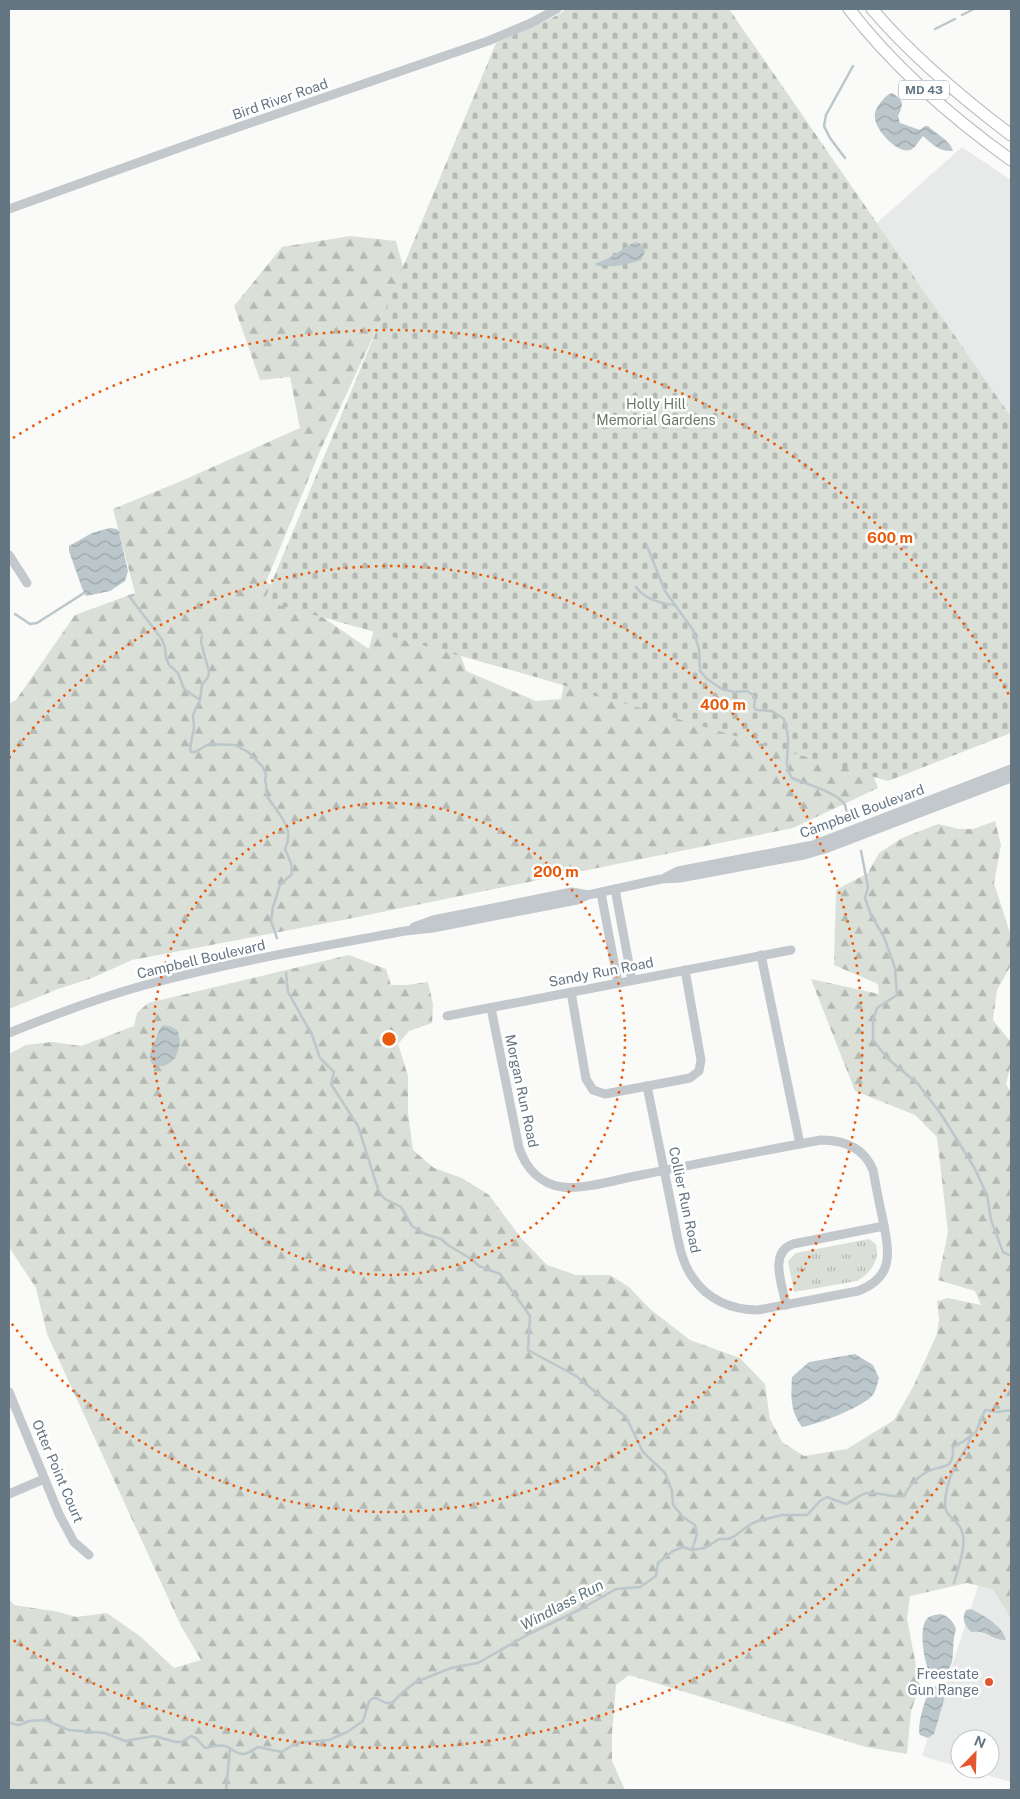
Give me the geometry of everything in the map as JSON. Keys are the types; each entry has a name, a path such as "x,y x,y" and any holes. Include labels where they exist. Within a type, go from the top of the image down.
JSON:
{"main road":[{"name":"MD 43","path":"849,9 868,34 919,86 1011,160"},
{"name":"MD 43","path":"872,9 938,76 1011,136"}],"street":[{"name":"Bird River Road","path":"9,209 198,141 480,44 530,24 557,9"},
{"path":"9,555 27,583"},
{"name":"Campbell Boulevard","path":"661,879 678,871 813,845 1011,769"},
{"name":"Campbell Boulevard","path":"9,1033 81,1006 146,985 272,956 405,930 433,928 577,900 588,895 661,879 680,878 804,855 869,833 1011,778"},
{"path":"615,889 632,980"},
{"path":"601,892 618,983"},
{"name":"Sandy Run Road","path":"447,1016 791,950"},
{"path":"762,956 800,1144"},
{"path":"571,992 586,1079 590,1087 596,1092 605,1094 690,1078 697,1074 701,1060 686,970"},
{"name":"Morgan Run Road","path":"491,1008 519,1148 525,1162 534,1173 551,1184 571,1188 800,1144"},
{"name":"Collier Run Road","path":"647,1086 682,1257 698,1286 716,1300 737,1308 758,1310 858,1291 873,1283 883,1272 888,1259 888,1247 870,1161 864,1154 852,1146 831,1140 800,1144"},
{"path":"786,1305 778,1262 780,1254 785,1248 793,1244 884,1226"},
{"name":"Otter Point Court","path":"9,1392 59,1514 74,1542 89,1556"},
{"path":"9,1494 44,1479"}],"shaded area":[{"path":"962,147 1011,180 1011,417 877,223"},
{"path":"1007,1499 1011,1501 1011,1782 1000,1779 1000,1729 950,1729 950,1764 922,1756"}],"green space":[{"name":"Holly Hill Memorial Gardens","path":"566,9 729,9 1011,417 1011,733 888,781 532,676 264,601 496,43 558,15"},
{"path":"350,236 396,241 404,270 320,451 266,582 369,649 383,592 458,647 466,671 536,701 561,699 572,642 866,756 878,788 793,828 343,920 132,960 92,978 58,989 9,1009 9,704 16,700 75,615 135,593 113,509 300,428 290,377 260,380 234,306 282,247"},
{"path":"995,821 1001,845 994,883 1010,933 1011,965 997,990 993,1020 1011,1042 1011,1064 1006,1084 1011,1093 1011,1618 993,1589 967,1583 910,1596 907,1619 920,1686 911,1711 907,1754 866,1747 629,1675 616,1685 612,1733 612,1761 625,1790 9,1790 9,1599 14,1605 59,1612 76,1617 107,1613 141,1637 174,1668 201,1660 181,1626 47,1334 36,1288 9,1247 9,1054 26,1045 52,1042 81,1046 134,1026 137,1013 148,1003 349,955 386,969 391,985 428,982 433,1004 432,1023 409,1031 398,1044 408,1076 408,1114 413,1150 434,1168 462,1178 489,1195 521,1238 547,1265 576,1275 610,1275 629,1287 650,1309 690,1340 740,1358 765,1384 770,1419 782,1442 804,1456 847,1449 894,1420 913,1387 937,1334 939,1319 937,1301 948,1298 981,1305 975,1291 938,1280 948,1232 937,1137 915,1115 855,1091 811,979 879,994 878,984 834,965 836,890 868,873 879,853 902,838 938,824 959,829 973,829"},
{"path":"869,1239 876,1244 877,1255 873,1266 862,1278 857,1281 794,1292 788,1261 796,1253"}],"water":[{"path":"892,93 902,103 898,116 900,123 920,130 928,126 946,140 953,151 940,149 923,136 916,146 910,150 893,145 879,128 875,118 876,110 880,103"},
{"path":"636,242 642,245 645,250 641,260 624,265 598,266 594,264 609,258"},
{"path":"110,528 117,529 119,532 128,571 125,581 110,591 86,596 69,551 69,546 92,533"},
{"path":"163,1025 177,1030 180,1043 172,1062 160,1066 152,1064 150,1053 159,1030"},
{"path":"855,1354 873,1365 879,1378 873,1394 866,1401 849,1410 802,1427 795,1415 792,1403 792,1377 809,1362"},
{"path":"971,1609 997,1626 1006,1640 1001,1640 982,1632 972,1632 964,1622 966,1610"},
{"path":"941,1614 951,1620 956,1630 951,1665 943,1674 935,1676 929,1671 925,1660 923,1630 927,1618"},
{"path":"933,1686 945,1687 947,1690 934,1734 928,1738 920,1735 919,1725 925,1702"}],"waterway":[{"path":"962,15 974,9"},
{"path":"935,29 955,19"},
{"path":"845,158 830,138 824,126 826,115 853,66"},
{"path":"647,546 665,591 693,630 699,649 700,671 707,679 722,689 734,692 747,691 753,695 756,710 772,711 784,719 788,736 787,764 792,778 821,789 841,800 845,805 848,817"},
{"path":"636,587 644,595 654,600 675,605"},
{"path":"15,614 30,624 37,623 84,593"},
{"path":"129,596 161,638 169,665 178,673 184,689 200,700"},
{"path":"202,636 201,642 209,672 202,685 200,700 193,715 194,727 190,749 191,752 195,752 209,744 235,745 248,752 262,766 266,774 267,796 287,827 288,841 285,849 291,863 292,874 280,885 273,907 271,921 277,938"},
{"path":"861,851 868,887 865,898 871,915 884,937 895,968 897,995 877,1008 873,1021 873,1040 888,1059 918,1084 941,1114 974,1167 987,1195 991,1220 1003,1252 1011,1256"},
{"path":"286,973 288,992 312,1035 320,1058 334,1072 331,1084 358,1126 379,1192 385,1199 401,1207 412,1226 425,1234 441,1239 479,1266 500,1274 530,1316 528,1350 576,1376 626,1417 643,1452 665,1473 672,1491 673,1505 683,1517 695,1525 697,1534 692,1550"},
{"name":"Windlass Run","path":"9,1723 19,1725 29,1721 45,1720 69,1730 105,1733 125,1741 154,1736 182,1742 191,1736 196,1738 205,1748 222,1745 242,1754 258,1747 282,1752 296,1743 329,1740 347,1732 363,1721 371,1699 376,1698 386,1703 392,1703 416,1682 451,1668 478,1663 616,1589 640,1587 656,1576 658,1563 673,1551 683,1547 692,1550 705,1548 719,1539 733,1537 758,1521 782,1515 807,1515 820,1501 827,1497 846,1504 867,1493 904,1496 921,1475 949,1464 953,1455 953,1447 976,1432 985,1410 998,1412 1011,1410"},
{"path":"954,1583 962,1555 963,1540 960,1527 947,1513 945,1501 948,1483 958,1461 967,1448 970,1438"},
{"path":"226,1790 230,1749"}],"place":[{"name":"Freestate Gun Range","path":"989,1682"}]}
